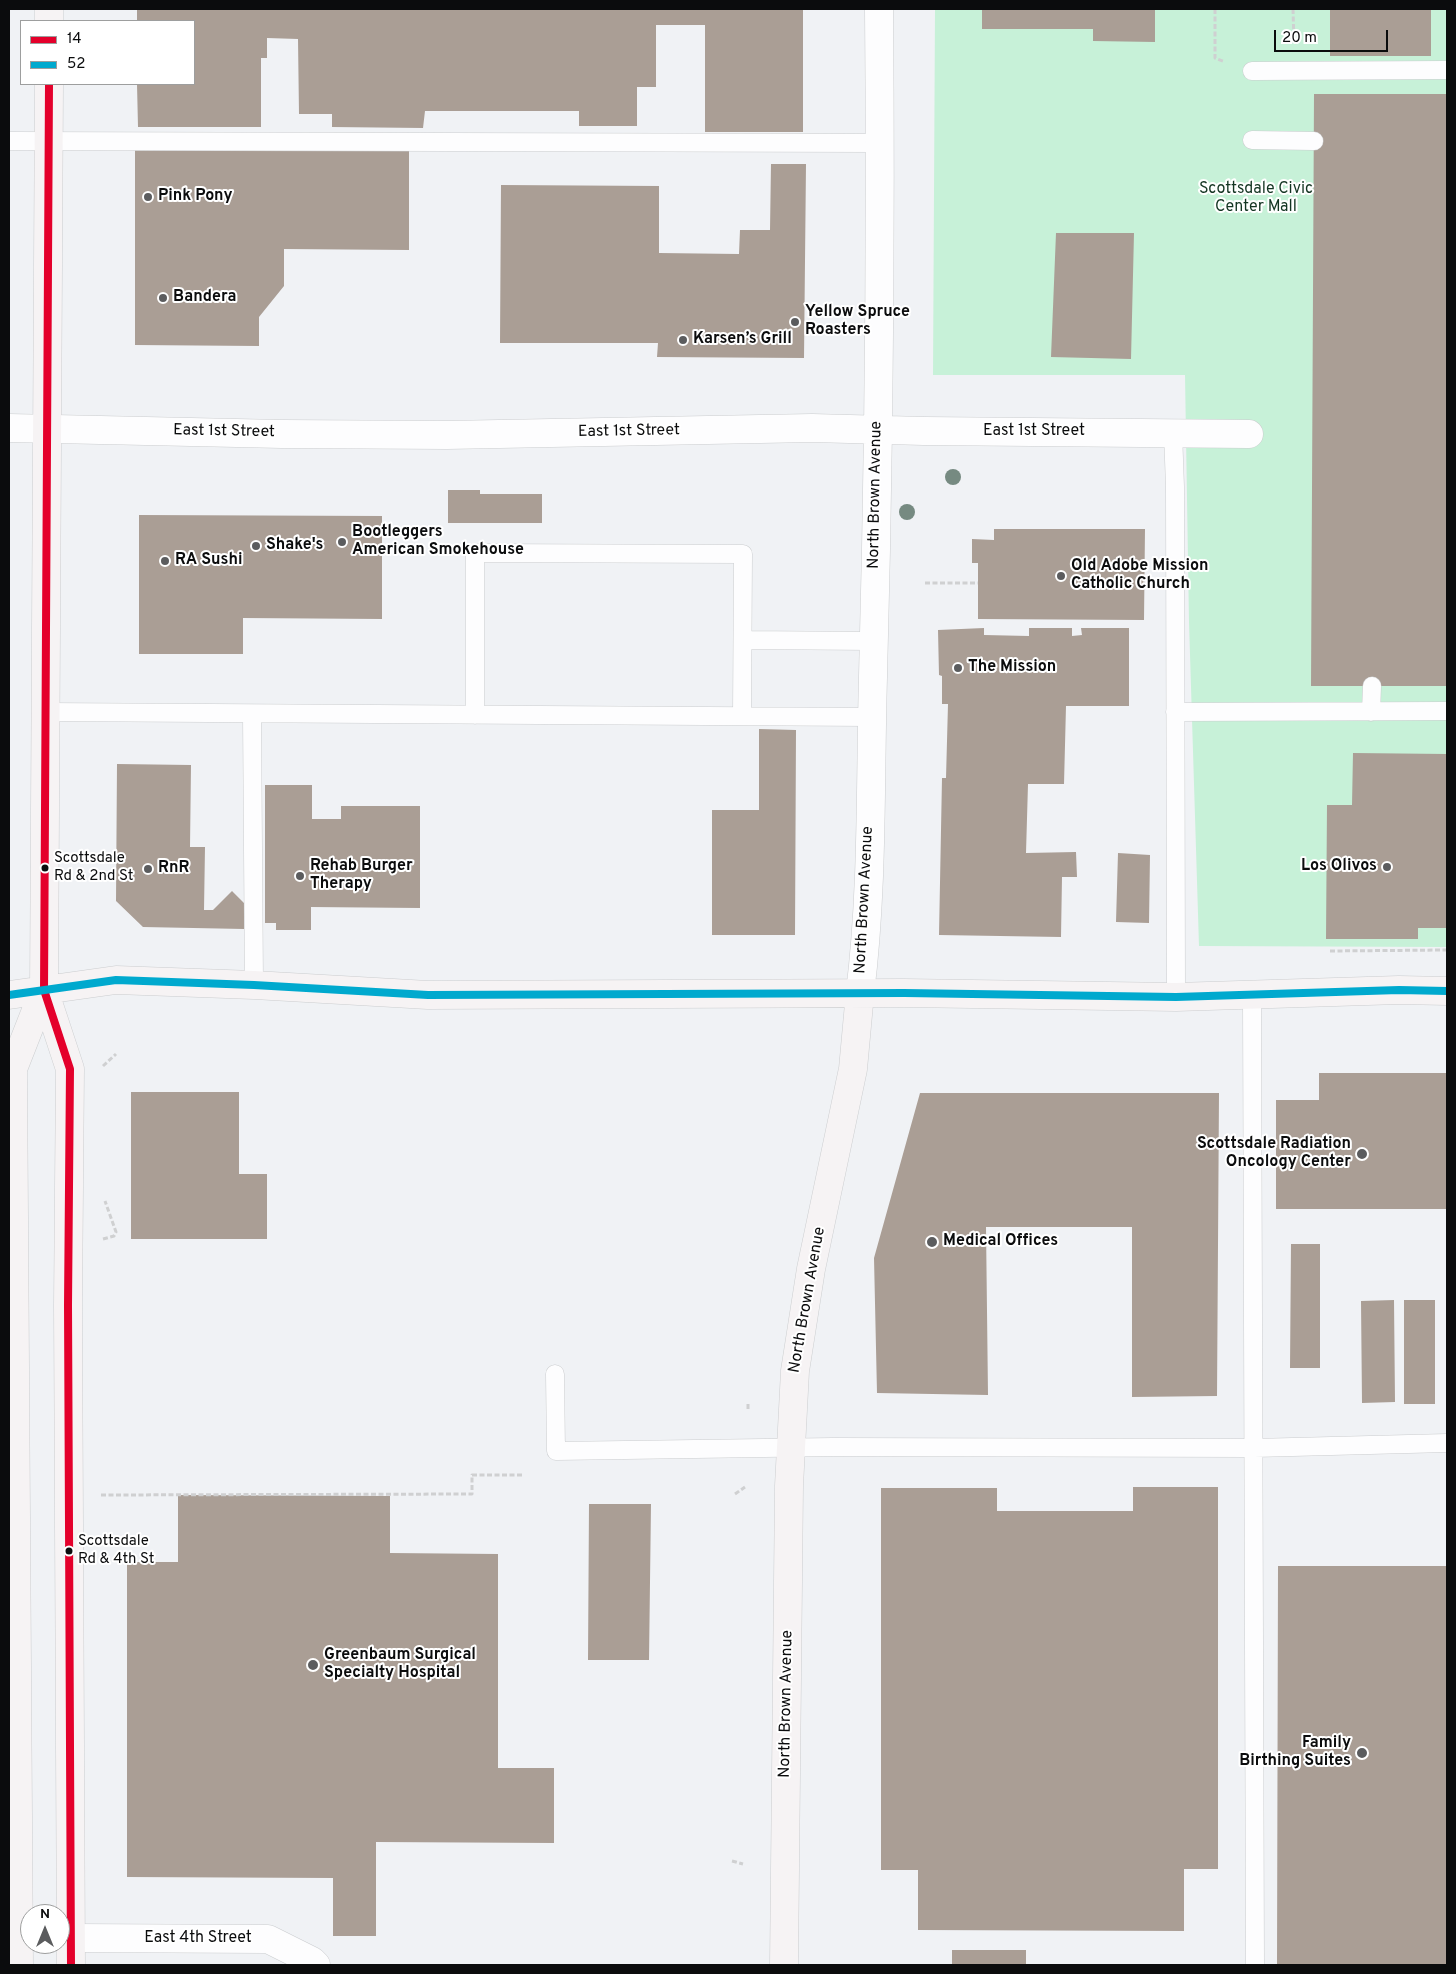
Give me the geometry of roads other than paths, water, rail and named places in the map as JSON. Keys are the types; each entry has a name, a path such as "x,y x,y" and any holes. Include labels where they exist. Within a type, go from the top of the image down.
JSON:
{"main road":[{"path":"49,85 48,428 44,712 44,990 70,1070 68,1305 71,1965"},
{"path":"9,995 116,980 254,985 428,995 860,993 1176,997 1399,990 1447,991"},
{"path":"19,1965 18,1798 12,1527 13,1069 44,990"},
{"name":"North Brown Avenue","path":"784,1965 789,1486 795,1371 810,1269 853,1069 860,993"}],"street":[{"name":"North Brown Avenue","path":"860,993 866,942 874,641 880,143 879,9"},
{"name":"East 1st Street","path":"9,428 282,434 447,435 812,428 1250,434"},
{"name":"East 4th Street","path":"72,1938 268,1939 312,1961 316,1965"}],"lane":[{"path":"1252,71 1447,70"},
{"path":"1252,140 1314,141"},
{"path":"9,141 880,143"},
{"path":"1173,432 1175,487 1176,997"},
{"path":"475,715 475,552 743,554 742,716"},
{"path":"743,640 874,641"},
{"path":"1371,712 1372,686"},
{"path":"1175,712 1447,711"},
{"path":"44,712 871,717"},
{"path":"252,714 254,985"},
{"path":"1252,996 1255,1965"},
{"path":"555,1374 556,1451 791,1447 1254,1448 1447,1443"}],"place":[{"name":"Pink Pony","path":"148,197"},
{"name":"Bandera","path":"163,298"},
{"name":"Yellow Spruce Roasters","path":"795,322"},
{"name":"Karsen’s Grill","path":"683,340"},
{"name":"Bootleggers American Smokehouse","path":"342,542"},
{"name":"Shake's","path":"256,546"},
{"name":"RA Sushi","path":"165,561"},
{"name":"Old Adobe Mission Catholic Church","path":"1061,576"},
{"name":"The Mission","path":"958,668"},
{"name":"Los Olivos","path":"1387,867"},
{"name":"Scottsdale Rd & 2nd St","path":"45,868"},
{"name":"RnR","path":"148,869"},
{"name":"Rehab Burger Therapy","path":"300,876"},
{"name":"Scottsdale Radiation Oncology Center","path":"1362,1154"},
{"name":"Medical Offices","path":"932,1242"},
{"name":"Scottsdale Rd & 4th St","path":"69,1551"},
{"name":"Greenbaum Surgical Specialty Hospital","path":"313,1665"},
{"name":"Family Birthing Suites","path":"1362,1753"}],"park label":[{"name":"Scottsdale Civic Center Mall","path":"1256,199"}]}
